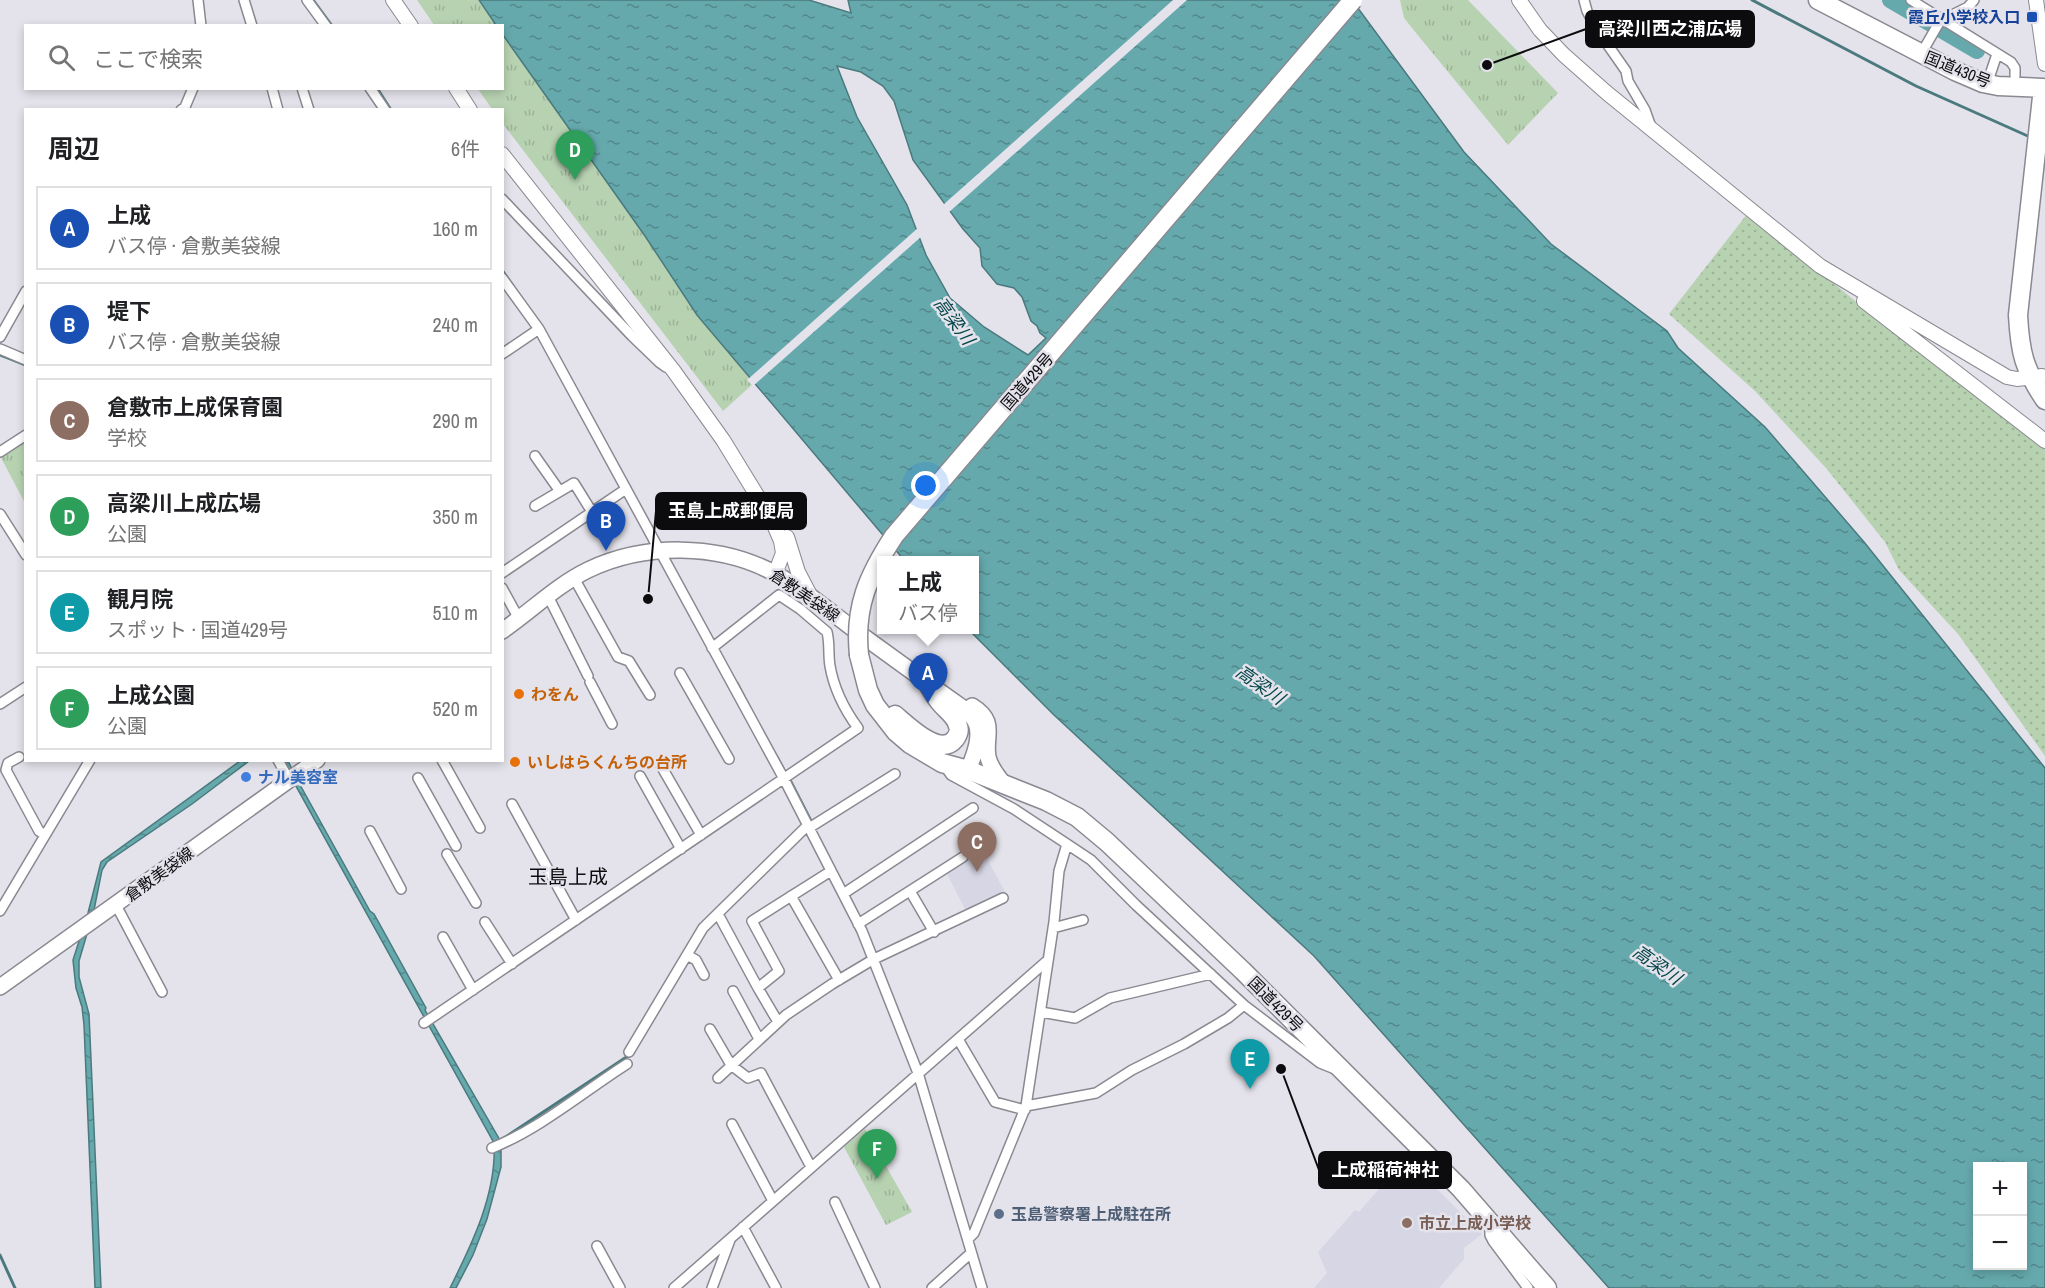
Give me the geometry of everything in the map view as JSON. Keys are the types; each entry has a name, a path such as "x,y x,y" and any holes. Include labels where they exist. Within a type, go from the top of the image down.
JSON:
{"highway":[{"name":"国道429号","path":"882,556 894,536 1353,0"},
{"name":"国道429号","path":"891,556 901,541 1363,0"},
{"name":"国道430号","path":"1818,0 1926,44"},
{"name":"国道430号","path":"1840,0 2009,87 2044,83"},
{"name":"国道430号","path":"1989,78 2015,76 2044,83"},
{"path":"2039,378 2019,339 2018,315 2044,83"},
{"path":"2045,169 2030,325 2031,345 2045,400"},
{"name":"国道429号","path":"877,563 857,622 868,690 886,720 910,744 942,763 968,770 1046,801 1077,818 1107,842 1243,971 1461,1189 1547,1288"},
{"name":"国道429号","path":"877,584 874,591 864,660 884,699 907,729 926,745 968,770"},
{"path":"894,714 929,742 947,745 952,742 959,732 958,724 955,717 937,700 928,684"}],"main road":[{"name":"倉敷美袋線","path":"504,630 574,578 624,557 660,551 703,552 752,563 775,574 812,598 963,708 975,720 977,737 975,754 968,770"},
{"path":"944,695 967,702 985,718 990,729 987,754 1003,783"},
{"name":"倉敷美袋線","path":"0,987 314,762"}],"street":[{"path":"198,0 201,24"},
{"path":"244,0 251,24"},
{"path":"307,0 325,24"},
{"path":"393,0 410,24"},
{"path":"1519,0 1540,30 1564,55 1652,130 1820,266 2007,377 2039,378"},
{"path":"1584,0 1596,28 1626,71 1628,81 1645,110 1652,130"},
{"path":"1911,0 2011,62 2015,68 2015,76"},
{"path":"1926,44 1941,20 1968,7 1974,0"},
{"path":"2036,0 2045,64"},
{"path":"1989,78 1997,54"},
{"path":"184,108 192,90"},
{"path":"273,90 277,108"},
{"path":"303,90 308,108"},
{"path":"371,90 384,108"},
{"path":"457,90 470,108"},
{"path":"504,157 673,370 718,433 772,520 782,541 783,553 775,574"},
{"path":"504,201 632,336 659,362 673,370"},
{"path":"504,282 539,329 660,551 715,646 858,924 918,1073 982,1288"},
{"path":"1846,282 1851,291 2045,441"},
{"path":"0,337 24,295"},
{"path":"504,353 539,329"},
{"path":"0,349 24,359"},
{"path":"0,452 24,436"},
{"path":"535,456 559,490"},
{"path":"535,506 574,483 592,512"},
{"path":"504,572 626,489"},
{"path":"758,497 777,519 798,572 812,598"},
{"path":"0,514 24,553"},
{"path":"574,578 618,657 629,660 650,696"},
{"path":"504,592 519,619"},
{"path":"548,596 612,724"},
{"path":"424,1023 858,728 838,695 830,666 827,632 800,609 779,596 715,646"},
{"path":"680,673 729,759"},
{"path":"0,704 24,688"},
{"path":"19,757 8,763 6,770 39,831 45,836"},
{"path":"0,911 89,762"},
{"path":"279,762 289,780"},
{"path":"443,762 480,828"},
{"path":"942,763 951,775 1014,809 1091,860 1244,1005 1320,1063 1341,1069"},
{"path":"660,764 701,835"},
{"path":"629,1052 690,957 703,928 719,916 809,827 895,774"},
{"path":"640,776 681,849"},
{"path":"418,778 456,846"},
{"path":"512,804 576,920"},
{"path":"843,894 973,808"},
{"path":"370,831 401,889"},
{"path":"968,1239 974,1233 1026,1108 1053,928 1059,871 1067,844"},
{"path":"447,854 476,903"},
{"path":"858,924 963,857"},
{"path":"759,988 779,971 752,921 831,871"},
{"path":"910,891 934,932"},
{"path":"791,896 839,980"},
{"path":"718,1078 786,1015 839,980 874,959 1003,898"},
{"path":"116,905 162,992"},
{"path":"719,916 778,1022"},
{"path":"1053,928 1083,920"},
{"path":"485,922 512,964"},
{"path":"442,937 473,990"},
{"path":"690,957 696,960 704,975"},
{"path":"674,1288 1048,960"},
{"path":"1041,1012 1075,1018 1110,998 1210,974"},
{"path":"733,992 759,1039"},
{"path":"958,1039 995,1102 1026,1108 1096,1093 1132,1070 1184,1044 1228,1018 1244,1005"},
{"path":"710,1029 731,1065 748,1078 761,1073 812,1167"},
{"path":"492,1148 545,1119 627,1064"},
{"path":"732,1124 773,1201"},
{"path":"835,1202 875,1288"},
{"path":"1491,1221 1490,1235 1528,1288"},
{"path":"743,1227 776,1288"},
{"path":"712,1288 731,1238"},
{"path":"597,1245 620,1288"},
{"path":"932,1288 971,1253"}],"shaded area":[{"path":"981,847 1005,892 967,913 945,870"},
{"name":"市立上成小学校","path":"1415,1167 1482,1234 1464,1248 1464,1259 1439,1288 1314,1288 1327,1273 1318,1252 1355,1210 1359,1212 1385,1182"}],"green space":[{"path":"417,0 478,0 495,24 433,24"},
{"path":"1400,0 1468,0 1558,93 1508,145 1404,18"},
{"path":"504,36 645,236 697,315 754,383 723,411 504,125 504,108 491,108 479,90 504,90"},
{"path":"1748,213 1860,305 2045,448 2045,756 1958,634 1899,570 1885,542 1826,468 1755,391 1669,314"},
{"path":"24,443 24,501 0,456"},
{"path":"865,1129 912,1212 886,1225 844,1147"}],"water":[{"name":"高梁川","path":"479,0 809,0 851,13 848,0 1352,0 1464,152 1551,244 1667,331 1678,348 1765,427 1864,542 2045,768 2045,1288 1609,1288 1314,956 1054,715 973,634 979,634 979,556 901,556 697,315 645,236 504,36 504,24 495,24","holes":["837,66 861,72 883,86 894,101 913,160 963,229 980,248 982,266 997,284 1014,288 1022,297 1031,321 1046,338 1028,355 984,327 950,298 926,255 907,205 857,117"]},
{"path":"239,762 248,762 192,804 107,862 102,870 94,910 79,961 79,977 89,1014 101,1288 95,1288 84,1025 73,960 101,862"},
{"path":"283,762 288,762 426,1008 425,1010 501,1142 501,1167 487,1219 473,1255 456,1288 450,1288 467,1254 487,1199 494,1162 494,1143"}],"pier":[{"path":"1173,0 1187,0 948,213 943,205"},
{"path":"919,227 922,236 753,386 747,380"}],"waterway":[{"path":"313,0 331,24"},
{"path":"1752,0 1916,86 2030,137"},
{"path":"1890,0 1977,51"},
{"path":"378,90 390,108"},
{"path":"504,273 515,289"},
{"path":"0,355 24,364"},
{"path":"737,683 752,712"},
{"path":"777,757 785,772"},
{"path":"789,778 811,821"},
{"path":"501,1140 631,1054"},
{"path":"0,1255 15,1288"}],"place":[{"name":"霞丘小学校入口","path":"2032,17"},
{"name":"高梁川西之浦広場","path":"1487,65"},
{"name":"高梁川上成広場","path":"575,180"},
{"name":"堤下","path":"606,551"},
{"name":"玉島上成郵便局","path":"648,599"},
{"name":"わをん","path":"519,694"},
{"name":"上成","path":"928,703"},
{"name":"いしはらくんちの台所","path":"515,762"},
{"name":"ナル美容室","path":"246,777"},
{"name":"倉敷市上成保育園","path":"977,872"},
{"name":"上成稲荷神社","path":"1281,1069"},
{"name":"観月院","path":"1250,1089"},
{"name":"上成公園","path":"877,1179"},
{"name":"玉島警察署上成駐在所","path":"999,1214"},
{"name":"市立上成小学校","path":"1407,1223"}],"district":[{"name":"玉島上成","path":"568,877"}]}
